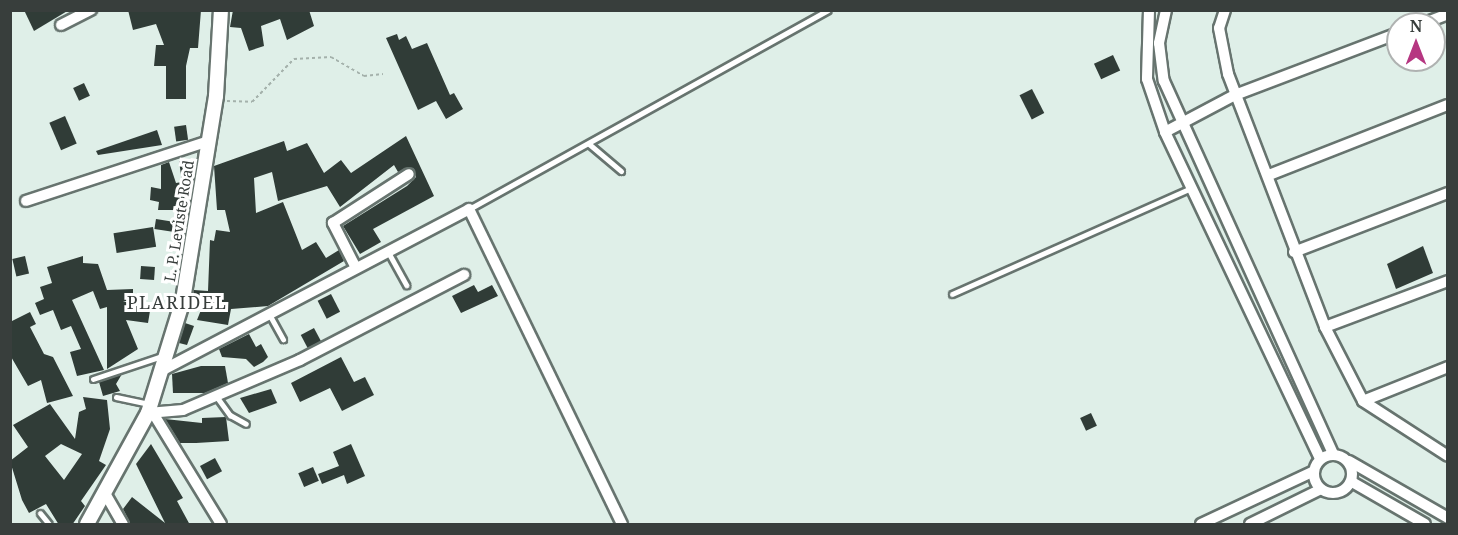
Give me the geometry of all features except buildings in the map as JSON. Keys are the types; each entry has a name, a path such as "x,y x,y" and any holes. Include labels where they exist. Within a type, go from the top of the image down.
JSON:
{"main road":[{"name":"L. P. Leviste Road","path":"87,525 106,495 151,410 183,300 216,96 221,10"}],"street":[{"path":"62,25 91,10"},
{"path":"1149,10 1147,79 1165,132 1189,189 1320,459"},
{"path":"1166,10 1159,43 1164,81 1334,454"},
{"path":"1225,10 1220,38 1235,95 1269,176 1294,252 1325,327 1363,400 1448,456"},
{"path":"1165,132 1235,95 1386,38"},
{"path":"1269,176 1448,105"},
{"path":"26,201 209,141"},
{"path":"356,268 333,223 409,174"},
{"path":"1294,252 1448,193"},
{"path":"161,371 469,209 622,525"},
{"path":"151,410 183,410 300,360 464,275"},
{"path":"1325,327 1448,280"},
{"path":"1363,400 1448,368"},
{"path":"151,410 222,524"},
{"path":"1201,525 1314,471 1320,459 1334,454 1448,518"},
{"path":"1346,459 1352,482 1425,525"},
{"path":"1314,471 1321,489"},
{"path":"1250,525 1321,489 1344,491 1352,482"},
{"path":"106,495 123,525"}],"lane":[{"path":"469,209 590,144 828,10"},
{"path":"590,144 621,171"},
{"path":"952,294 1189,189"},
{"path":"388,252 406,285"},
{"path":"269,314 283,339"},
{"path":"93,379 166,355"},
{"path":"216,396 231,415 246,424"},
{"path":"116,397 151,410"},
{"path":"40,513 49,525"}],"path":[{"path":"216,96 234,103 252,102 294,59 331,57 364,76 383,74"}],"district":[{"name":"PLARIDEL","path":"177,302"}]}
